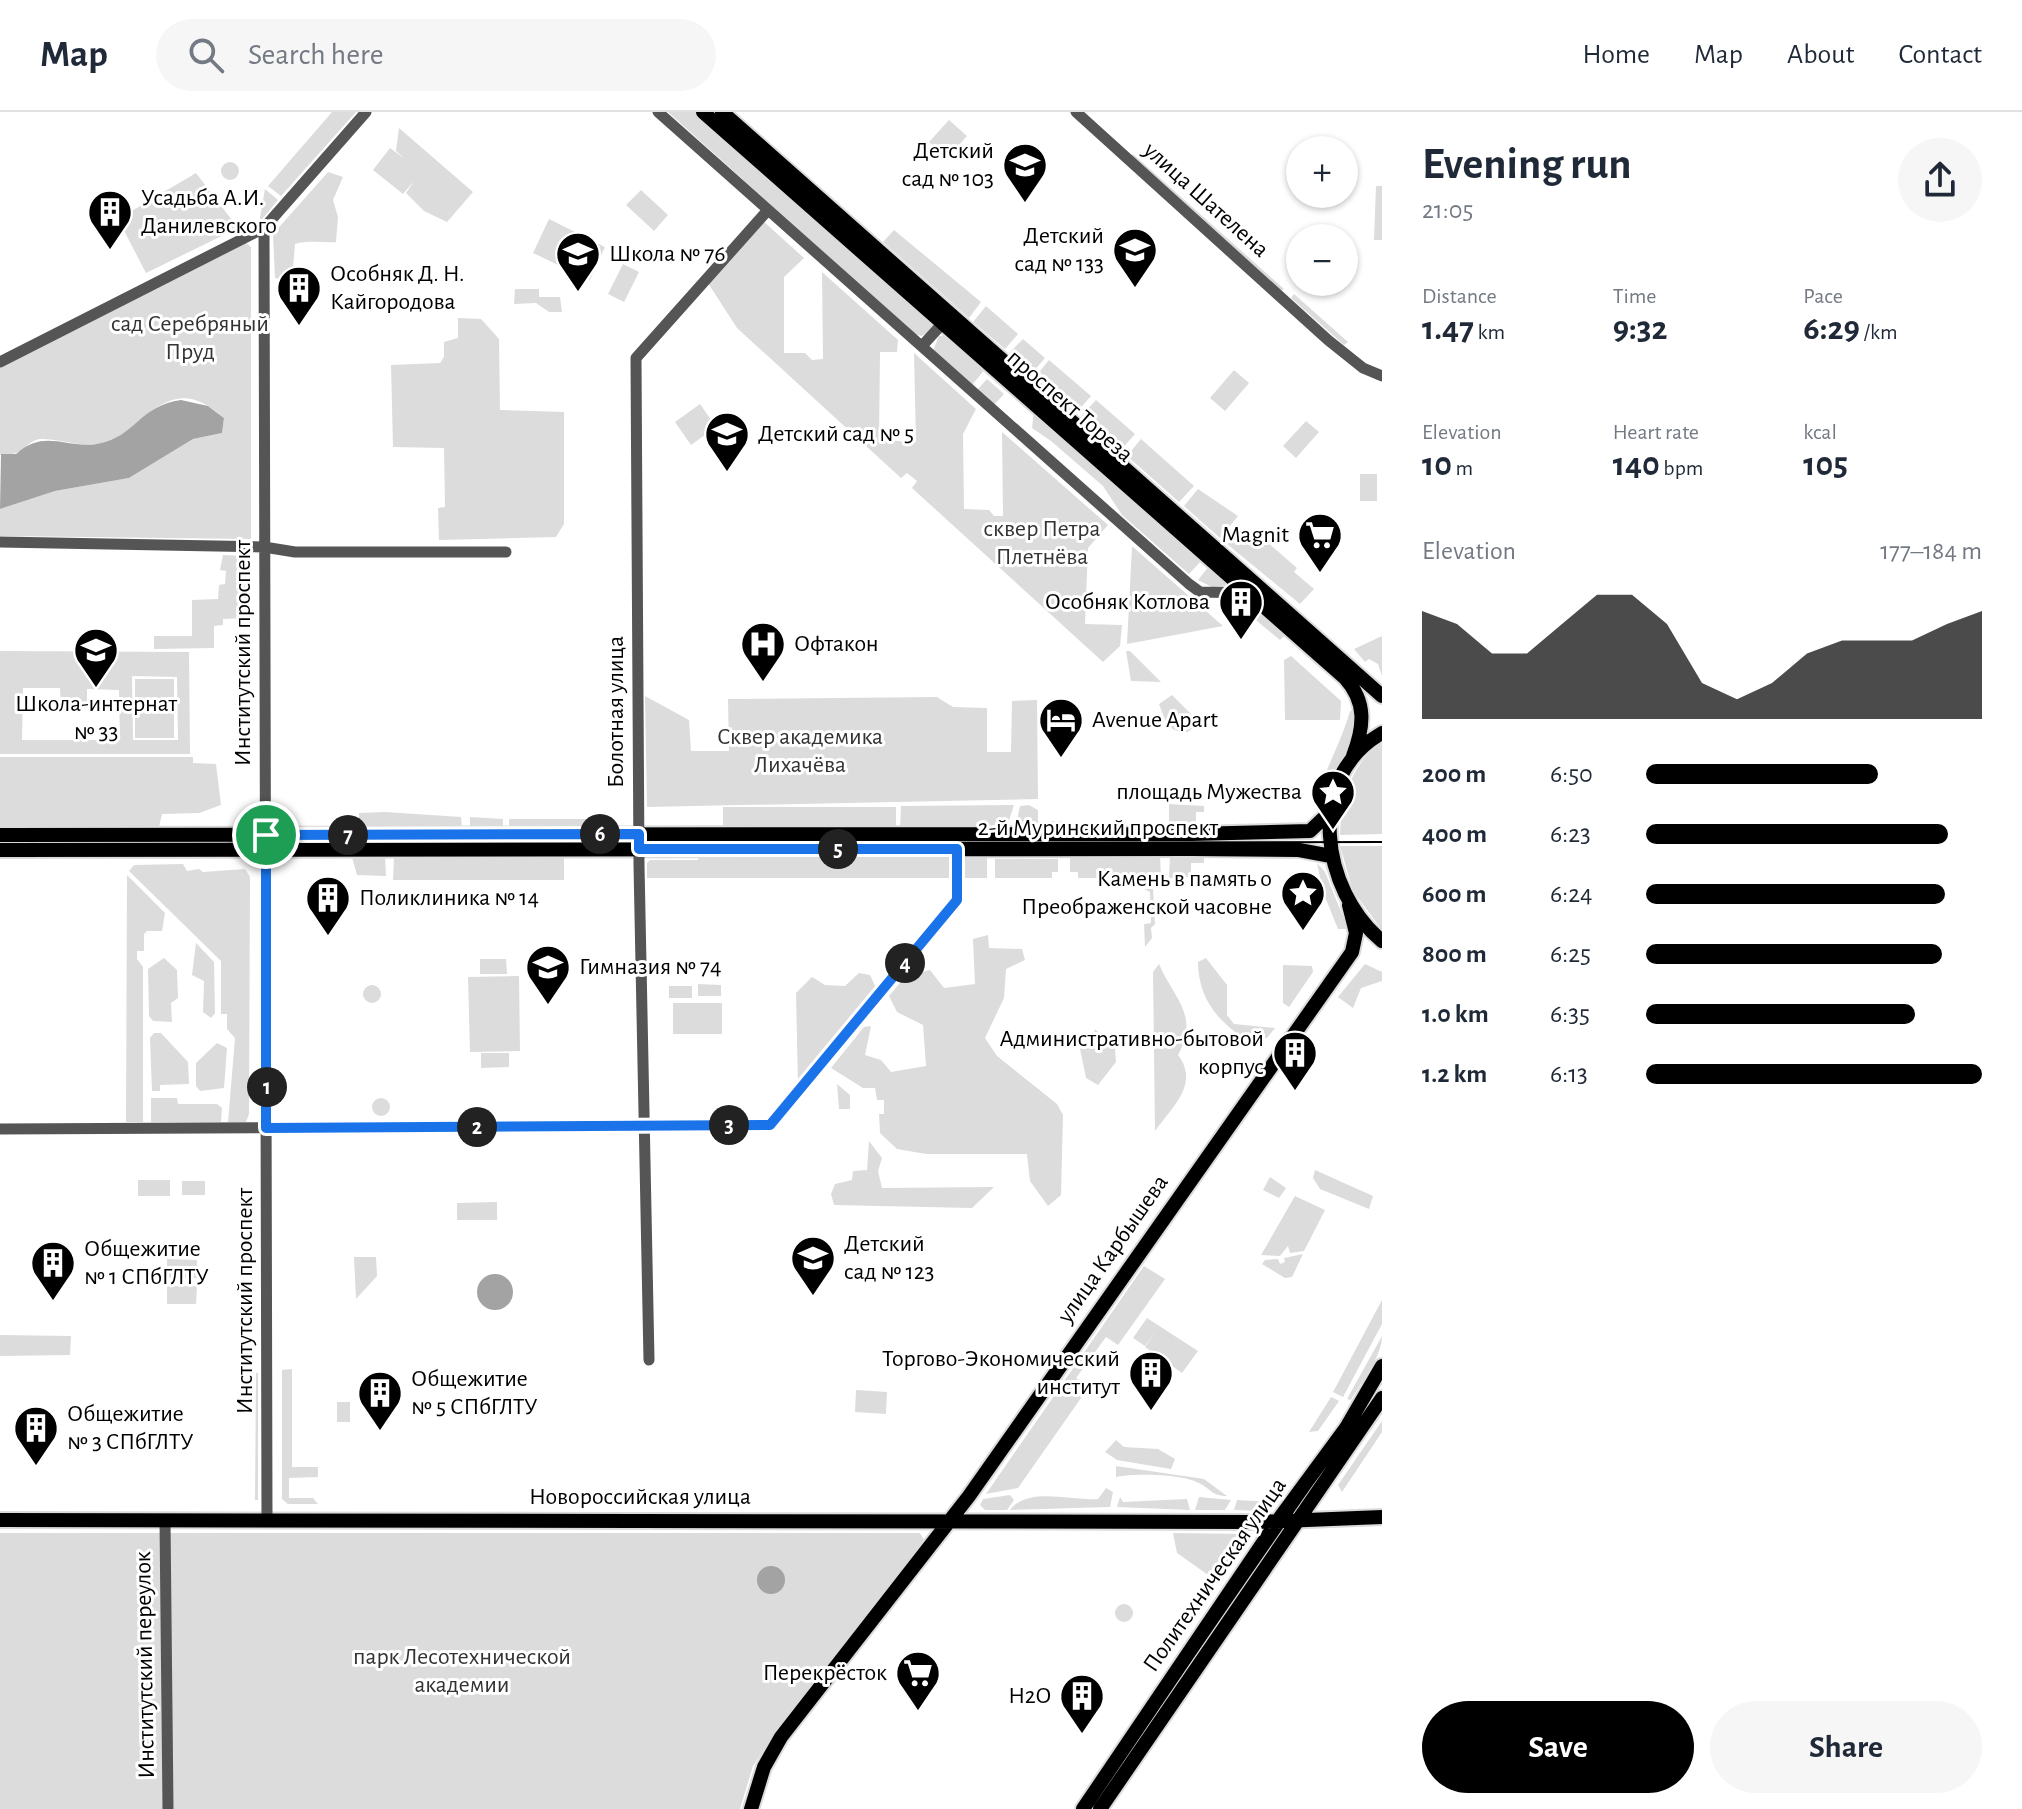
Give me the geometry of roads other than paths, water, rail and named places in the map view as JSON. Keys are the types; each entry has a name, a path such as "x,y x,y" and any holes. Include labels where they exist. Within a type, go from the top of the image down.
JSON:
{"main road":[{"name":"проспект Тореза","path":"703,112 1345,678 1358,695 1363,723 1353,756"},
{"name":"проспект Тореза","path":"722,112 1382,696"},
{"path":"1382,733 1353,756 1342,775 1331,811 1331,856 1349,905 1382,941"},
{"name":"2-й Муринский проспект","path":"0,850 266,842 639,841 1299,831 1317,827 1331,811"},
{"name":"2-й Муринский проспект","path":"0,835 266,842"},
{"name":"2-й Муринский проспект","path":"639,841 957,849 1299,850 1331,856"},
{"name":"улица Карбышева","path":"751,1809 764,1767 781,1737 950,1520 1352,952 1356,933 1349,905"},
{"name":"Политехническая улица","path":"1083,1809 1279,1519 1346,1428 1382,1366"},
{"name":"Политехническая улица","path":"1100,1809 1382,1398"},
{"name":"Новороссийская улица","path":"0,1520 1255,1522 1302,1515 1382,1515"}],"street":[{"path":"0,362 264,228 366,112"},
{"path":"658,112 1189,584 1200,592 1249,593"},
{"name":"улица Шателена","path":"1076,112 1328,340 1363,368 1382,376"},
{"name":"Болотная улица","path":"649,1360 639,841 636,358 768,210"},
{"name":"Институтский проспект","path":"264,228 267,1520"},
{"path":"922,346 943,323"},
{"path":"0,542 264,547 295,552 506,552"},
{"path":"0,1129 770,1125 957,900 957,849"},
{"name":"Институтский переулок","path":"165,1520 168,1809"}],"tram line":[{"path":"0,845 1382,842"},
{"path":"1088,1809 1346,1435 1382,1371"}],"place":[{"name":"Детский сад № 103","path":"1025,204"},
{"name":"Усадьба А.И. Данилевского","path":"110,251"},
{"name":"Детский сад № 133","path":"1135,289"},
{"name":"Школа № 76","path":"578,293"},
{"name":"Особняк Д. Н. Кайгородова","path":"299,327"},
{"name":"Детский сад № 5","path":"727,473"},
{"name":"Magnit","path":"1320,574"},
{"name":"Особняк Котлова","path":"1241,641"},
{"name":"Офтакон","path":"763,683"},
{"name":"Школа-интернат № 33","path":"96,689"},
{"name":"Avenue Apart","path":"1061,759"},
{"name":"площадь Мужества","path":"1333,831"},
{"name":"Камень в память о Преображенской часовне","path":"1303,932"},
{"name":"Поликлиника № 14","path":"328,937"},
{"name":"Гимназия № 74","path":"548,1006"},
{"name":"Административно-бытовой корпус","path":"1295,1092"},
{"name":"Детский сад № 123","path":"813,1297"},
{"name":"Общежитие № 1 СПбГЛТУ","path":"53,1302"},
{"name":"Торгово-Экономический институт","path":"1151,1412"},
{"name":"Общежитие № 5 СПбГЛТУ","path":"380,1432"},
{"name":"Общежитие № 3 СПбГЛТУ","path":"36,1467"},
{"name":"Перекрёсток","path":"918,1712"},
{"name":"H2O","path":"1082,1735"}],"park label":[{"name":"сад Серебряный Пруд","path":"190,338"},
{"name":"сквер Петра Плетнёва","path":"1042,543"},
{"name":"Сквер академика Лихачёва","path":"800,751"},
{"name":"парк Лесотехнической академии","path":"462,1671"}]}
